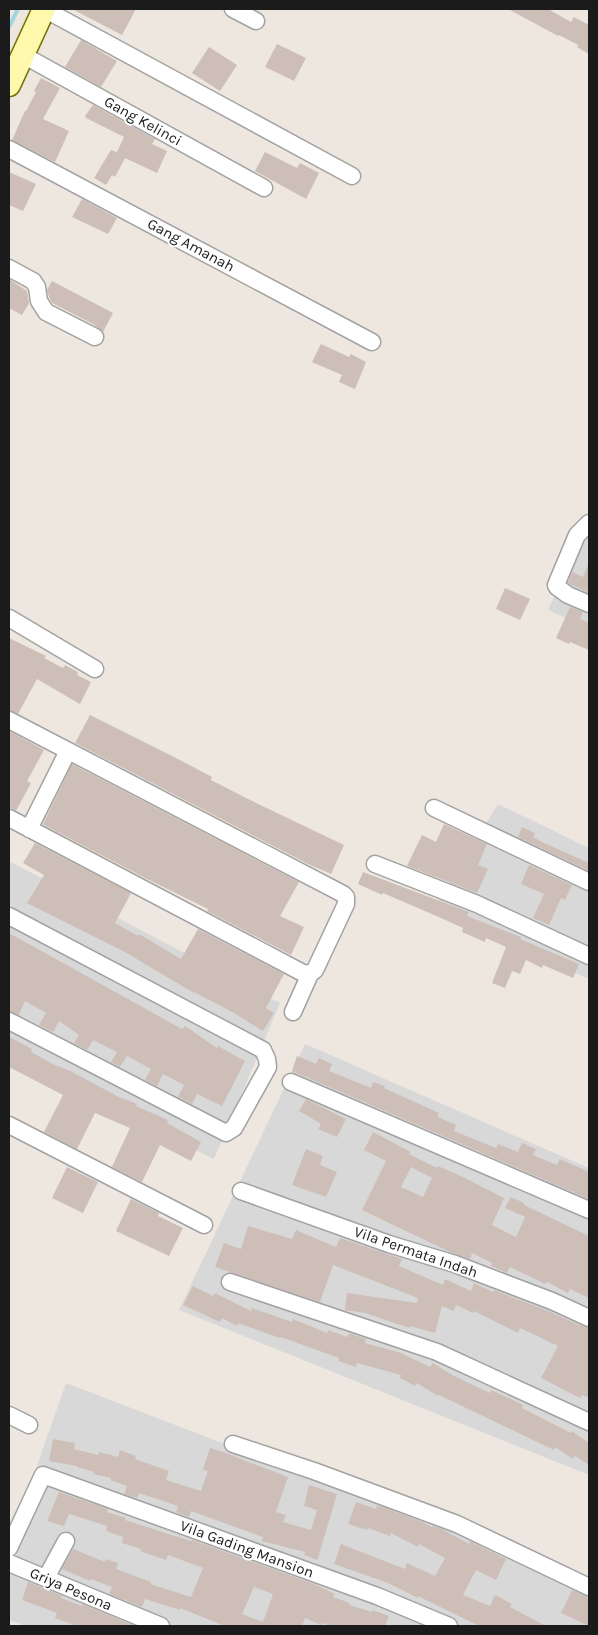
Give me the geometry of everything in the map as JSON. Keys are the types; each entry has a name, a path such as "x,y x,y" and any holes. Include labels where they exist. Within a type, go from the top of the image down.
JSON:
{"street":[{"path":"9,82 44,9 352,176"},
{"path":"233,9 256,21"},
{"name":"Gang Kelinci","path":"23,55 264,188"},
{"name":"Gang Amanah","path":"9,149 372,342"},
{"path":"9,268 33,281 37,287 39,301 46,312 95,337"},
{"path":"588,524 577,535 556,585 557,588 568,595 589,604"},
{"path":"9,618 95,669"},
{"path":"9,720 343,894 346,898 346,904 293,1012"},
{"path":"29,829 68,752"},
{"path":"434,808 589,882"},
{"path":"9,818 303,974 310,974"},
{"path":"375,864 477,904 589,956"},
{"path":"9,916 263,1050 268,1067 234,1128 226,1133 9,1021"},
{"path":"291,1082 589,1210"},
{"path":"9,1125 204,1226"},
{"name":"Vila Permata Indah","path":"241,1191 390,1244 455,1264 589,1318"},
{"path":"230,1282 437,1352 589,1422"},
{"path":"9,1415 29,1425"},
{"path":"233,1444 314,1471 457,1524 589,1587"},
{"name":"Vila Gading Mansion","path":"9,1548 42,1475 378,1596 449,1626"},
{"path":"46,1578 66,1541"},
{"name":"Griya Pesona","path":"9,1563 161,1626"}],"shaded area":[{"path":"589,523 589,629 548,610"},
{"path":"498,804 589,848 589,979 432,911"},
{"path":"9,861 280,1003 214,1159 9,1060"},
{"path":"305,1044 589,1168 589,1475 179,1310"},
{"path":"66,1383 589,1584 589,1626 26,1626 9,1620 9,1546"}],"building":[{"path":"72,9 136,9 122,35"},
{"path":"508,9 548,9 571,22 574,17 589,25 589,54 577,47 578,45"},
{"path":"81,40 117,61 101,87 65,67"},
{"path":"277,44 306,58 294,81 265,67"},
{"path":"209,47 237,65 220,91 192,73"},
{"path":"41,78 60,88 43,119 69,131 55,162 12,140"},
{"path":"93,105 155,139 152,144 167,151 157,173 125,158 115,177 112,175 106,185 94,178 111,150 117,152 124,137 86,118 85,116"},
{"path":"265,152 297,168 300,163 319,173 306,199 255,171"},
{"path":"9,172 36,184 23,211 9,205"},
{"path":"82,199 117,218 108,234 72,217"},
{"path":"9,279 27,291 29,303 22,315 9,308"},
{"path":"52,281 113,313 103,332 93,324 52,303 47,290"},
{"path":"321,344 349,357 351,354 366,362 355,389 339,382 342,375 312,362"},
{"path":"589,563 589,593 568,583 572,572 583,577"},
{"path":"505,588 530,599 520,620 496,609"},
{"path":"570,607 583,612 580,619 589,623 589,650 556,638"},
{"path":"9,638 46,656 44,658 63,668 65,665 78,672 77,675 91,682 80,704 37,679 18,714 9,710"},
{"path":"90,715 212,777 211,780 248,799 344,845 331,874 308,864 75,743"},
{"path":"9,731 44,750 27,781 31,783 16,811 9,807"},
{"path":"72,764 299,882 280,916 304,927 291,955 207,911 208,909 44,825"},
{"path":"444,824 487,844 478,865 488,869 477,893 407,866 422,835 436,842"},
{"path":"522,827 535,833 533,837 544,843 589,863 589,871 518,837"},
{"path":"35,843 131,893 115,923 138,936 139,934 181,959 198,929 284,974 266,1008 274,1013 263,1031 123,951 27,903 44,875 23,863"},
{"path":"529,865 572,885 565,900 561,898 549,925 533,918 544,894 521,884"},
{"path":"363,872 469,912 467,916 521,937 520,939 579,964 573,978 543,965 542,968 526,960 520,974 512,971 505,988 492,983 506,947 486,938 485,942 462,932 463,928 358,884"},
{"path":"9,933 182,1029 185,1026 217,1048 218,1046 245,1061 222,1106 197,1094 192,1104 178,1097 184,1085 163,1074 157,1086 145,1080 151,1069 127,1056 120,1067 111,1062 117,1052 93,1040 87,1050 74,1043 79,1035 59,1021 53,1032 39,1025 46,1013 25,1001 19,1015 9,1011"},
{"path":"9,1037 32,1049 31,1052 53,1064 168,1120 167,1123 201,1142 191,1161 160,1145 142,1182 112,1167 130,1128 95,1113 77,1149 44,1132 63,1095 9,1067"},
{"path":"297,1056 316,1064 319,1058 332,1064 329,1071 371,1088 373,1082 385,1086 384,1088 439,1113 438,1117 456,1125 454,1131 496,1148 498,1144 518,1152 522,1143 536,1149 533,1155 557,1165 560,1159 589,1172 589,1199 292,1071"},
{"path":"306,1099 346,1119 337,1137 318,1129 321,1124 299,1111"},
{"path":"373,1132 411,1152 409,1154 437,1168 438,1166 465,1178 504,1198 492,1225 516,1237 525,1217 505,1208 511,1197 589,1236 589,1298 570,1289 568,1293 547,1282 545,1284 510,1267 507,1273 491,1266 492,1263 472,1253 470,1259 452,1253 362,1210 386,1161 364,1150","holes":["411,1167 432,1178 423,1197 401,1187"]},
{"path":"306,1149 323,1156 320,1165 337,1172 326,1197 292,1185"},
{"path":"67,1167 98,1182 83,1213 52,1198"},
{"path":"131,1199 159,1213 158,1216 183,1228 169,1256 116,1231"},
{"path":"248,1226 292,1239 296,1230 336,1247 340,1238 402,1259 399,1266 443,1285 445,1279 471,1291 474,1283 589,1328 589,1398 582,1395 580,1398 541,1378 558,1346 520,1328 518,1333 474,1311 473,1313 456,1305 454,1311 442,1306 435,1333 410,1326 409,1328 365,1313 345,1310 347,1293 417,1303 418,1298 333,1265 320,1302 215,1267 224,1243 241,1249"},
{"path":"193,1286 213,1296 215,1293 251,1311 252,1308 292,1322 293,1319 327,1333 328,1330 347,1337 349,1333 366,1339 365,1343 401,1353 430,1367 433,1363 452,1375 490,1393 491,1390 511,1399 523,1405 522,1408 571,1433 572,1431 589,1443 589,1465 575,1456 573,1459 555,1447 554,1450 438,1396 417,1383 415,1386 400,1378 401,1375 357,1363 356,1367 338,1361 339,1358 281,1337 238,1323 237,1326 222,1318 220,1322 183,1305"},
{"path":"53,1439 75,1443 74,1449 98,1455 99,1452 118,1457 120,1450 136,1456 135,1459 169,1471 166,1480 201,1491 208,1471 203,1470 210,1448 223,1452 288,1477 276,1512 286,1515 283,1522 311,1530 317,1510 304,1506 309,1485 337,1494 318,1558 317,1560 304,1555 305,1552 262,1541 263,1537 191,1511 189,1517 176,1512 178,1506 139,1493 137,1498 124,1494 127,1486 110,1480 111,1478 93,1474 94,1472 77,1466 49,1461"},
{"path":"59,1492 108,1509 107,1512 126,1518 125,1520 192,1540 314,1584 335,1594 333,1597 350,1603 349,1605 372,1612 373,1610 389,1616 385,1626 331,1626 322,1623 321,1625 305,1618 302,1626 225,1626 180,1608 180,1610 145,1599 142,1607 109,1594 112,1587 91,1579 90,1581 62,1569 73,1549 105,1562 106,1559 118,1563 116,1569 151,1582 150,1584 191,1597 203,1568 168,1555 166,1560 140,1551 141,1549 122,1543 123,1537 106,1531 107,1526 69,1514 64,1526 47,1521","holes":["254,1587 273,1594 263,1622 242,1614"]},
{"path":"356,1502 376,1509 377,1505 432,1527 440,1528 469,1544 470,1541 506,1559 496,1580 476,1570 463,1595 490,1606 495,1595 512,1604 510,1607 546,1626 479,1626 388,1583 334,1564 341,1544 405,1569 407,1563 435,1576 445,1558 419,1544 418,1547 391,1533 390,1536 368,1528 367,1530 348,1524"},
{"path":"28,1582 62,1596 61,1598 82,1606 82,1604 135,1626 77,1626 55,1618 57,1613 22,1600"},
{"path":"572,1590 589,1597 589,1626 561,1613"}],"waterway":[{"path":"9,27 18,9"}]}
